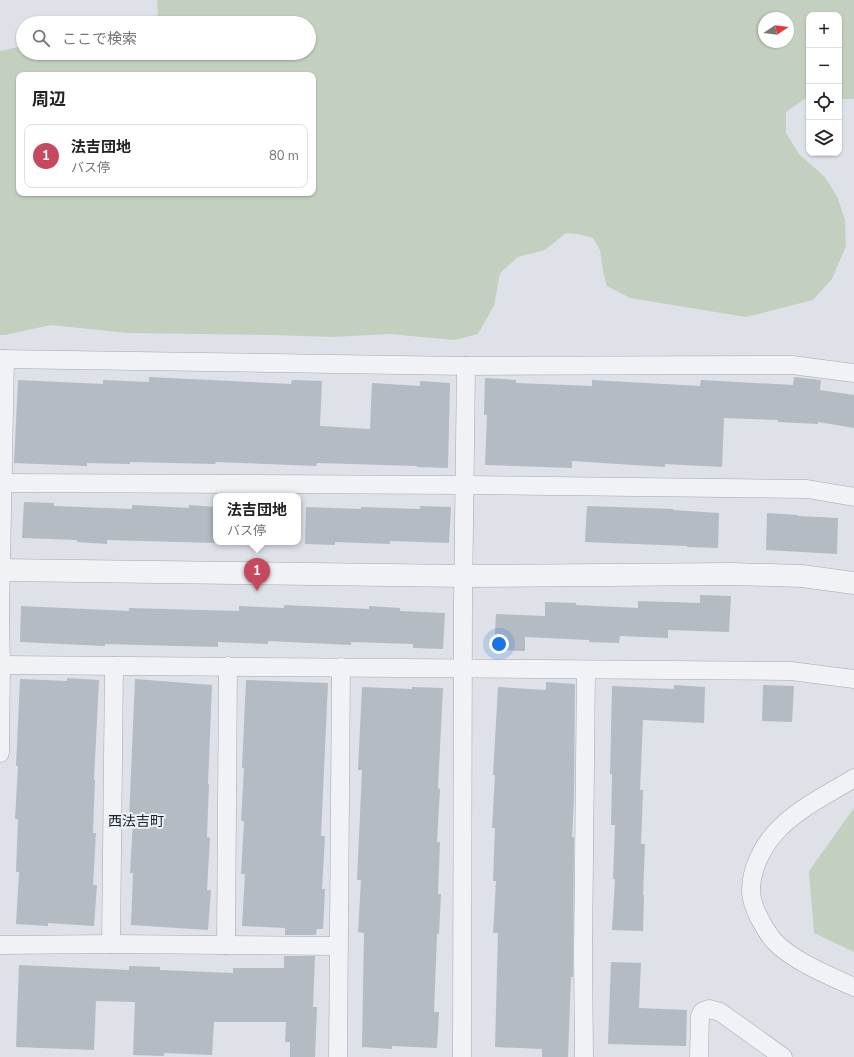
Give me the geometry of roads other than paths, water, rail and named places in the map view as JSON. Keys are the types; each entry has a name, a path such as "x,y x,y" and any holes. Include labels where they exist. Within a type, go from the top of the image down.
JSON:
{"street":[{"path":"0,753 2,359 466,366 792,365 854,373"},
{"path":"462,1057 463,668 466,366"},
{"path":"1,483 465,485 807,489 854,497"},
{"path":"0,570 464,576 732,574 802,576 854,584"},
{"path":"1,665 791,671 854,679"},
{"path":"111,944 114,666"},
{"path":"226,945 228,666"},
{"path":"338,1057 341,667"},
{"path":"584,1057 586,670"},
{"path":"854,778 796,813 774,833 761,852 753,873 751,892 760,920 775,942 798,959 831,977 854,987"},
{"path":"0,945 111,944 338,946"},
{"path":"699,1057 700,1016 703,1011 709,1009 720,1012 783,1057"}],"place":[{"name":"法吉団地","path":"257,591"}],"district":[{"name":"西法吉町","path":"136,821"}]}
